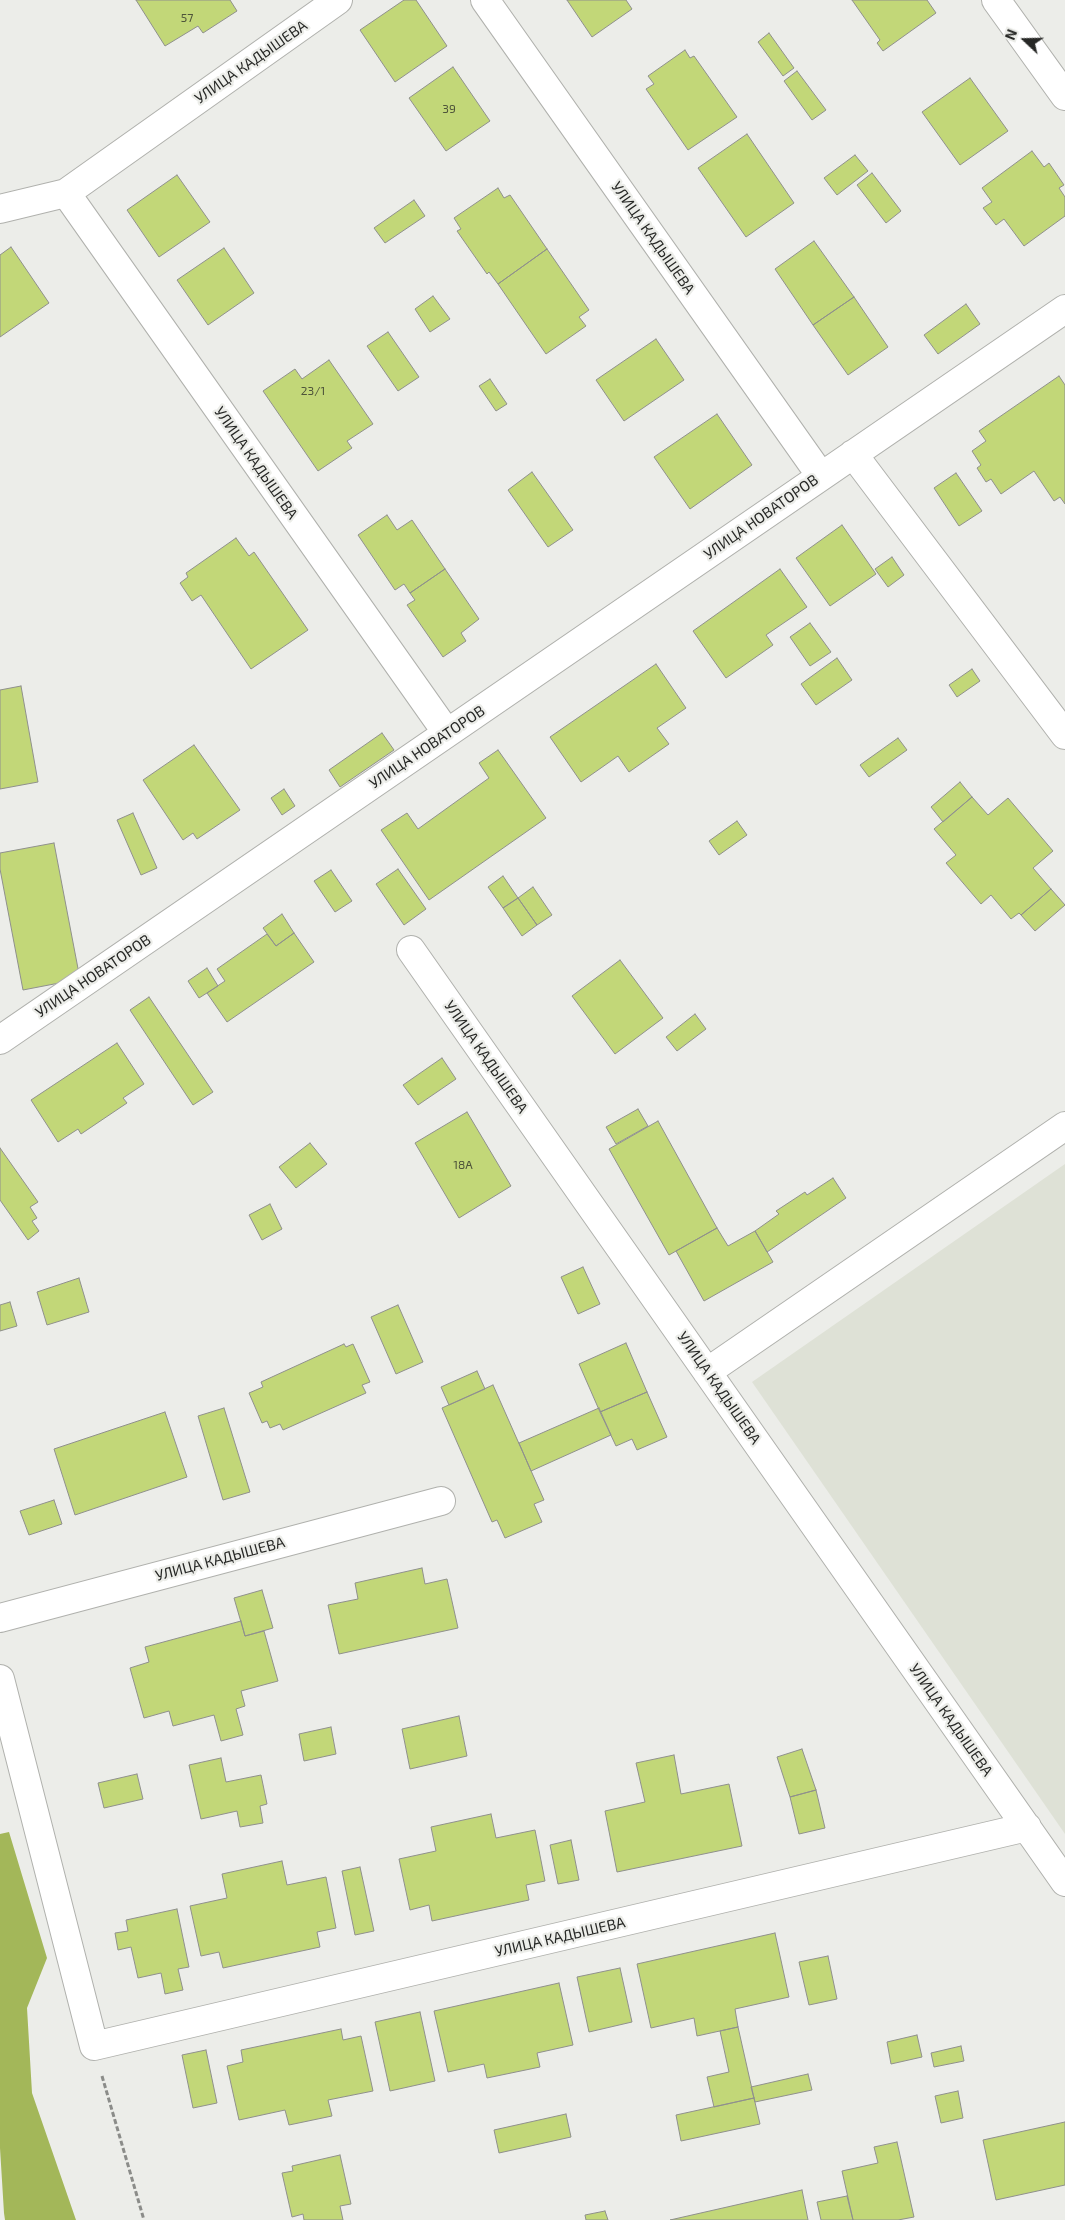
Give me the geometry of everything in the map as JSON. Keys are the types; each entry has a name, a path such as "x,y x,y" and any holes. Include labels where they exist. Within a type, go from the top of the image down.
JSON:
{"street":[{"name":"УЛИЦА КАДЫШЕВА","path":"0,209 66,193 338,0"},
{"name":"УЛИЦА КАДЫШЕВА","path":"485,0 821,476"},
{"path":"996,0 1065,96"},
{"name":"УЛИЦА КАДЫШЕВА","path":"66,193 446,733"},
{"name":"УЛИЦА НОВАТОРОВ","path":"0,1040 1065,309"},
{"path":"853,454 1065,735"},
{"name":"УЛИЦА КАДЫШЕВА","path":"411,950 1065,1882"},
{"path":"708,1372 1065,1126"},
{"name":"УЛИЦА КАДЫШЕВА","path":"0,1618 441,1501"},
{"path":"0,1679 94,2046"},
{"name":"УЛИЦА КАДЫШЕВА","path":"94,2046 1027,1827"}],"path":[{"path":"94,2046 144,2220"}],"shaded area":[{"path":"1065,1164 1065,1834 752,1382"}],"green space":[{"path":"9,1832 47,1958 27,2008 32,2093 76,2220 5,2220 0,2148 0,1834"}],"building":[{"path":"136,0 230,0 237,11 203,33 198,26 165,46"},
{"path":"404,0 416,0 447,46 395,82 360,30"},
{"path":"567,0 626,0 632,9 592,37"},
{"path":"852,0 927,0 936,13 883,51 877,43 880,40"},
{"path":"769,33 794,68 783,76 758,42"},
{"path":"685,50 690,58 694,56 737,117 688,150 646,89 654,84 648,76"},
{"path":"453,67 490,121 446,151 409,98"},
{"path":"797,71 826,110 812,120 784,81"},
{"path":"970,78 1008,131 960,165 922,112"},
{"path":"747,134 794,203 746,237 698,168"},
{"path":"1032,151 1044,167 1049,163 1064,185 1059,188 1065,197 1065,216 1024,246 1004,219 996,225 983,208 992,202 982,188"},
{"path":"855,155 868,171 837,195 824,178"},
{"path":"872,173 901,211 886,223 857,185"},
{"path":"177,175 210,222 159,257 127,210"},
{"path":"498,188 504,198 510,195 547,249 498,284 489,272 487,274 457,231 461,229 454,218"},
{"path":"414,200 425,216 385,243 374,228"},
{"path":"814,241 854,297 813,325 775,269"},
{"path":"11,247 49,303 0,337 0,255"},
{"path":"224,248 254,293 208,325 177,280"},
{"path":"547,249 589,310 579,317 586,326 546,354 498,284"},
{"path":"433,296 450,319 430,332 415,309"},
{"path":"854,297 888,347 848,375 813,325"},
{"path":"966,304 980,324 938,354 924,335"},
{"path":"388,332 419,377 398,391 367,346"},
{"path":"656,339 684,380 624,421 596,380"},
{"path":"329,360 373,424 347,441 352,448 318,471 263,391 295,369 302,379"},
{"path":"1059,376 1065,385 1065,504 1060,497 1054,501 1034,471 1001,494 991,479 986,482 977,468 981,465 972,451 986,441 979,431"},
{"path":"490,379 507,404 496,411 479,386"},
{"path":"717,414 752,465 690,509 654,457"},
{"path":"532,472 573,530 548,547 508,490"},
{"path":"956,473 982,511 959,526 934,488"},
{"path":"387,515 397,530 412,520 445,569 410,593 404,584 395,590 358,535"},
{"path":"842,525 876,574 830,606 796,558"},
{"path":"236,538 249,556 254,552 308,630 251,669 201,595 192,601 180,583 188,577 186,573"},
{"path":"892,557 904,575 888,587 875,569"},
{"path":"445,569 479,619 461,633 466,641 443,657 407,605 415,600 410,593"},
{"path":"780,569 807,607 766,635 773,645 726,678 693,631"},
{"path":"810,623 831,652 810,666 790,637"},
{"path":"837,658 852,680 816,705 801,684"},
{"path":"656,664 686,708 657,728 669,744 629,772 618,756 581,782 550,737"},
{"path":"972,669 980,681 957,697 949,685"},
{"path":"21,686 38,782 0,789 0,690"},
{"path":"382,733 394,750 340,787 329,770"},
{"path":"898,738 907,750 869,777 860,765"},
{"path":"194,745 240,810 197,839 193,833 183,840 143,780"},
{"path":"498,750 546,818 429,900 381,830 407,813 418,829 489,778 479,763"},
{"path":"960,782 972,797 943,822 931,807"},
{"path":"284,789 295,806 282,815 271,798"},
{"path":"972,797 988,815 1008,798 1053,851 1033,868 1051,889 1021,915 1019,913 1011,919 991,895 981,904 946,863 956,855 934,829"},
{"path":"133,813 157,868 141,875 117,820"},
{"path":"737,821 747,835 719,855 709,841"},
{"path":"54,843 80,979 23,990 0,869 0,853"},
{"path":"398,869 426,909 404,925 376,884"},
{"path":"331,870 352,901 335,912 314,881"},
{"path":"503,876 518,898 503,908 488,887"},
{"path":"533,887 552,915 537,925 518,898"},
{"path":"1051,889 1065,905 1035,931 1021,915"},
{"path":"518,898 537,925 522,936 503,908"},
{"path":"282,914 294,933 276,946 263,928"},
{"path":"294,933 314,962 227,1022 207,993 225,981 217,969 267,934 276,946"},
{"path":"620,960 663,1018 615,1054 572,996"},
{"path":"207,968 218,986 199,998 188,981"},
{"path":"149,997 213,1092 193,1105 130,1010"},
{"path":"695,1014 706,1029 677,1051 666,1037"},
{"path":"117,1043 144,1084 123,1098 127,1103 81,1134 78,1129 58,1142 31,1100"},
{"path":"442,1058 456,1079 418,1105 403,1085"},
{"path":"638,1109 648,1126 616,1144 606,1127"},
{"path":"467,1112 511,1186 459,1218 415,1143"},
{"path":"658,1121 717,1228 669,1255 609,1149"},
{"path":"310,1143 327,1164 296,1188 279,1167"},
{"path":"0,1148 38,1202 30,1207 37,1218 32,1221 39,1231 28,1240 0,1200"},
{"path":"833,1178 846,1198 767,1252 755,1231 779,1214 776,1211 805,1192 807,1195"},
{"path":"270,1204 282,1229 262,1240 249,1215"},
{"path":"717,1228 728,1246 755,1231 773,1262 704,1301 676,1251"},
{"path":"583,1267 600,1304 578,1314 561,1277"},
{"path":"79,1278 89,1312 47,1325 37,1292"},
{"path":"10,1302 17,1326 0,1331 0,1305"},
{"path":"398,1305 423,1362 396,1374 371,1317"},
{"path":"626,1343 647,1392 600,1412 579,1364"},
{"path":"344,1344 346,1347 353,1344 370,1382 362,1385 366,1393 283,1430 280,1424 270,1428 267,1421 262,1423 249,1393 263,1387 261,1382"},
{"path":"477,1371 485,1389 449,1405 441,1387"},
{"path":"493,1385 544,1500 534,1504 542,1522 505,1538 497,1520 492,1522 442,1408"},
{"path":"647,1392 667,1437 637,1450 632,1439 616,1446 600,1412"},
{"path":"224,1408 250,1492 223,1500 198,1416"},
{"path":"599,1408 611,1435 531,1471 519,1443"},
{"path":"165,1412 187,1477 75,1515 54,1449"},
{"path":"54,1500 62,1524 29,1535 20,1511"},
{"path":"422,1568 425,1584 447,1579 458,1628 339,1654 328,1605 358,1599 355,1583"},
{"path":"262,1590 273,1628 245,1636 234,1598"},
{"path":"241,1621 245,1636 264,1631 278,1681 241,1691 245,1706 236,1709 243,1735 221,1741 214,1715 173,1726 169,1711 144,1718 130,1668 149,1662 145,1647"},
{"path":"459,1716 467,1756 410,1769 402,1729"},
{"path":"331,1727 336,1754 304,1761 299,1734"},
{"path":"802,1749 816,1790 790,1797 777,1757"},
{"path":"674,1755 681,1794 729,1784 742,1846 617,1872 605,1811 645,1802 636,1763"},
{"path":"221,1758 226,1782 261,1775 267,1804 260,1806 263,1823 240,1827 237,1811 201,1819 189,1765"},
{"path":"137,1774 143,1799 104,1808 98,1783"},
{"path":"816,1790 825,1828 799,1834 790,1797"},
{"path":"491,1814 496,1838 535,1830 545,1881 526,1885 529,1900 432,1921 429,1905 410,1910 399,1859 436,1851 431,1827"},
{"path":"571,1840 579,1880 558,1884 550,1845"},
{"path":"282,1861 287,1885 326,1877 336,1928 317,1932 320,1947 223,1968 219,1952 201,1956 190,1906 227,1898 222,1874"},
{"path":"360,1867 374,1931 355,1935 342,1871"},
{"path":"177,1909 189,1967 178,1969 183,1990 165,1994 161,1973 138,1978 131,1947 118,1950 115,1933 128,1931 126,1920"},
{"path":"775,1933 789,1997 735,2009 738,2027 697,2036 694,2018 651,2028 637,1964"},
{"path":"828,1956 837,1999 809,2005 799,1962"},
{"path":"620,1968 632,2022 589,2032 577,1977"},
{"path":"559,1983 573,2045 537,2053 540,2067 487,2078 484,2064 448,2072 434,2011"},
{"path":"420,2012 435,2081 390,2091 375,2022"},
{"path":"738,2027 754,2098 714,2107 707,2077 729,2072 720,2031"},
{"path":"341,2029 343,2040 361,2036 373,2091 328,2100 332,2116 289,2125 285,2110 239,2120 227,2066 243,2062 241,2050"},
{"path":"917,2035 922,2057 891,2064 887,2042"},
{"path":"961,2046 964,2061 934,2067 931,2053"},
{"path":"206,2050 217,2103 193,2108 182,2055"},
{"path":"808,2074 812,2090 755,2102 751,2087"},
{"path":"958,2091 963,2118 941,2123 935,2096"},
{"path":"754,2098 760,2124 681,2141 676,2115"},
{"path":"566,2114 571,2137 499,2153 494,2130"},
{"path":"1065,2122 1065,2185 996,2200 983,2140"},
{"path":"897,2142 914,2217 898,2220 853,2220 842,2171 878,2163 874,2147"},
{"path":"340,2155 351,2204 340,2206 343,2220 304,2220 303,2214 292,2217 282,2173 293,2171 292,2166"},
{"path":"802,2190 808,2220 670,2220"},
{"path":"847,2196 853,2220 821,2220 817,2202"},
{"path":"605,2211 608,2220 586,2220 585,2215"}]}
